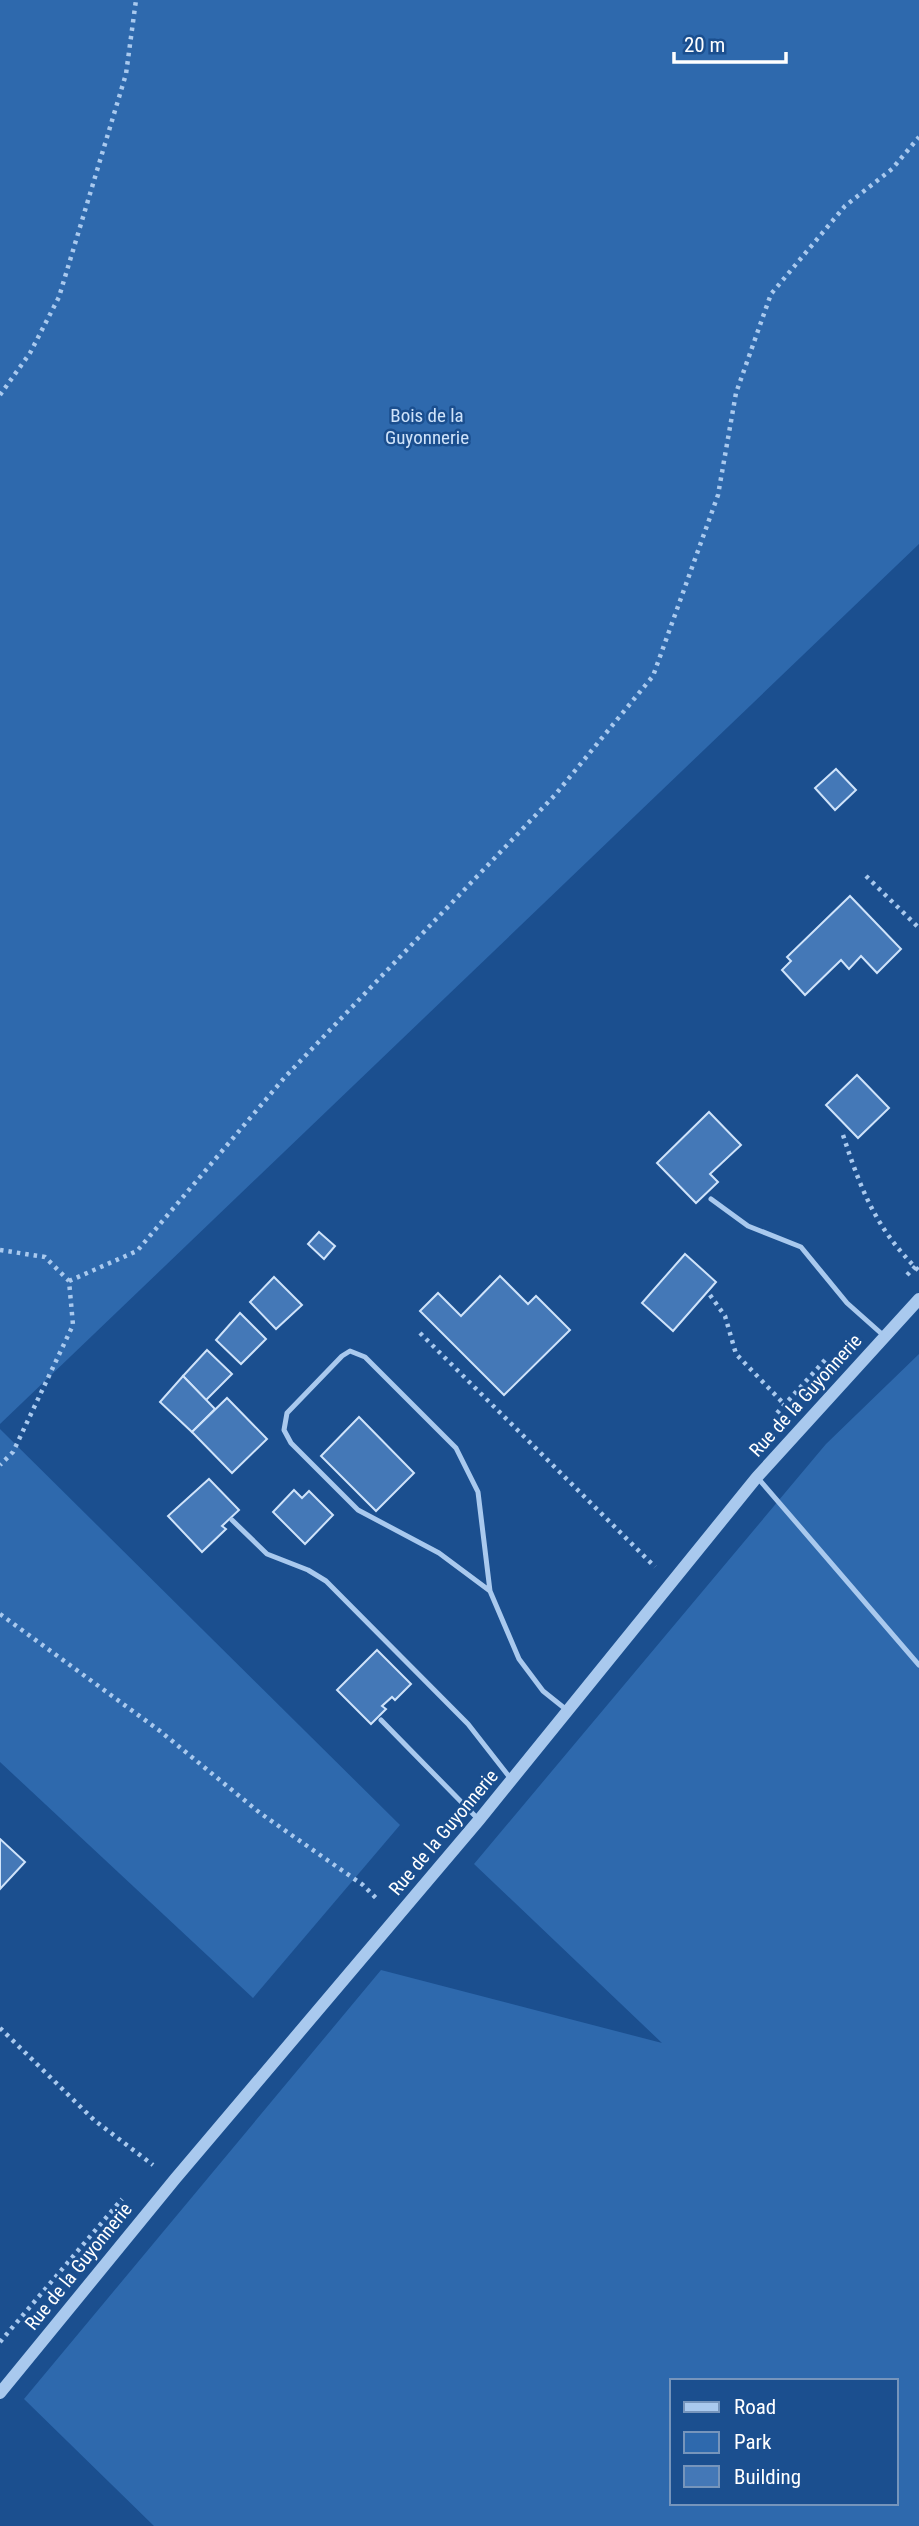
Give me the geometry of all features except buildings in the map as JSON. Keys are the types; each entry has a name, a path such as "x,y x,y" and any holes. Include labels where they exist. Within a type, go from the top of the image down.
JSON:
{"street":[{"name":"Rue de la Guyonnerie","path":"0,2393 175,2179 479,1820 757,1477 919,1299"}],"lane":[{"path":"711,1199 748,1226 801,1247 848,1303 884,1336"},
{"path":"490,1591 439,1553 358,1510 291,1443 284,1430 288,1413 342,1356 350,1351 365,1357 456,1448 478,1492 490,1591 519,1659 543,1691 568,1711"},
{"path":"757,1477 919,1665"},
{"path":"232,1520 267,1554 308,1570 326,1581 468,1724 511,1779"},
{"path":"381,1720 479,1820"}],"path":[{"path":"0,395 30,354 59,297 126,74 136,0"},
{"path":"69,1280 137,1251 285,1077 555,795 653,676 718,495 736,393 771,293 845,206 892,169 919,136"},
{"path":"866,876 919,928"},
{"path":"843,1135 860,1185 875,1217 895,1248 919,1271"},
{"path":"0,1250 45,1257 69,1280 73,1325 13,1452 0,1465"},
{"path":"710,1295 725,1316 732,1344 743,1363 805,1424"},
{"path":"420,1333 672,1583"},
{"path":"0,1614 160,1731 303,1846 363,1885 397,1918"},
{"path":"0,2028 94,2120 175,2179"}],"green space":[{"name":"Bois de la Guyonnerie","path":"0,0 919,0 919,544 0,1424"},
{"path":"919,1354 919,2526 154,2526 24,2399 381,1970 662,2043 474,1864 826,1444"},
{"path":"0,1429 400,1825 253,1998 0,1762"}]}
